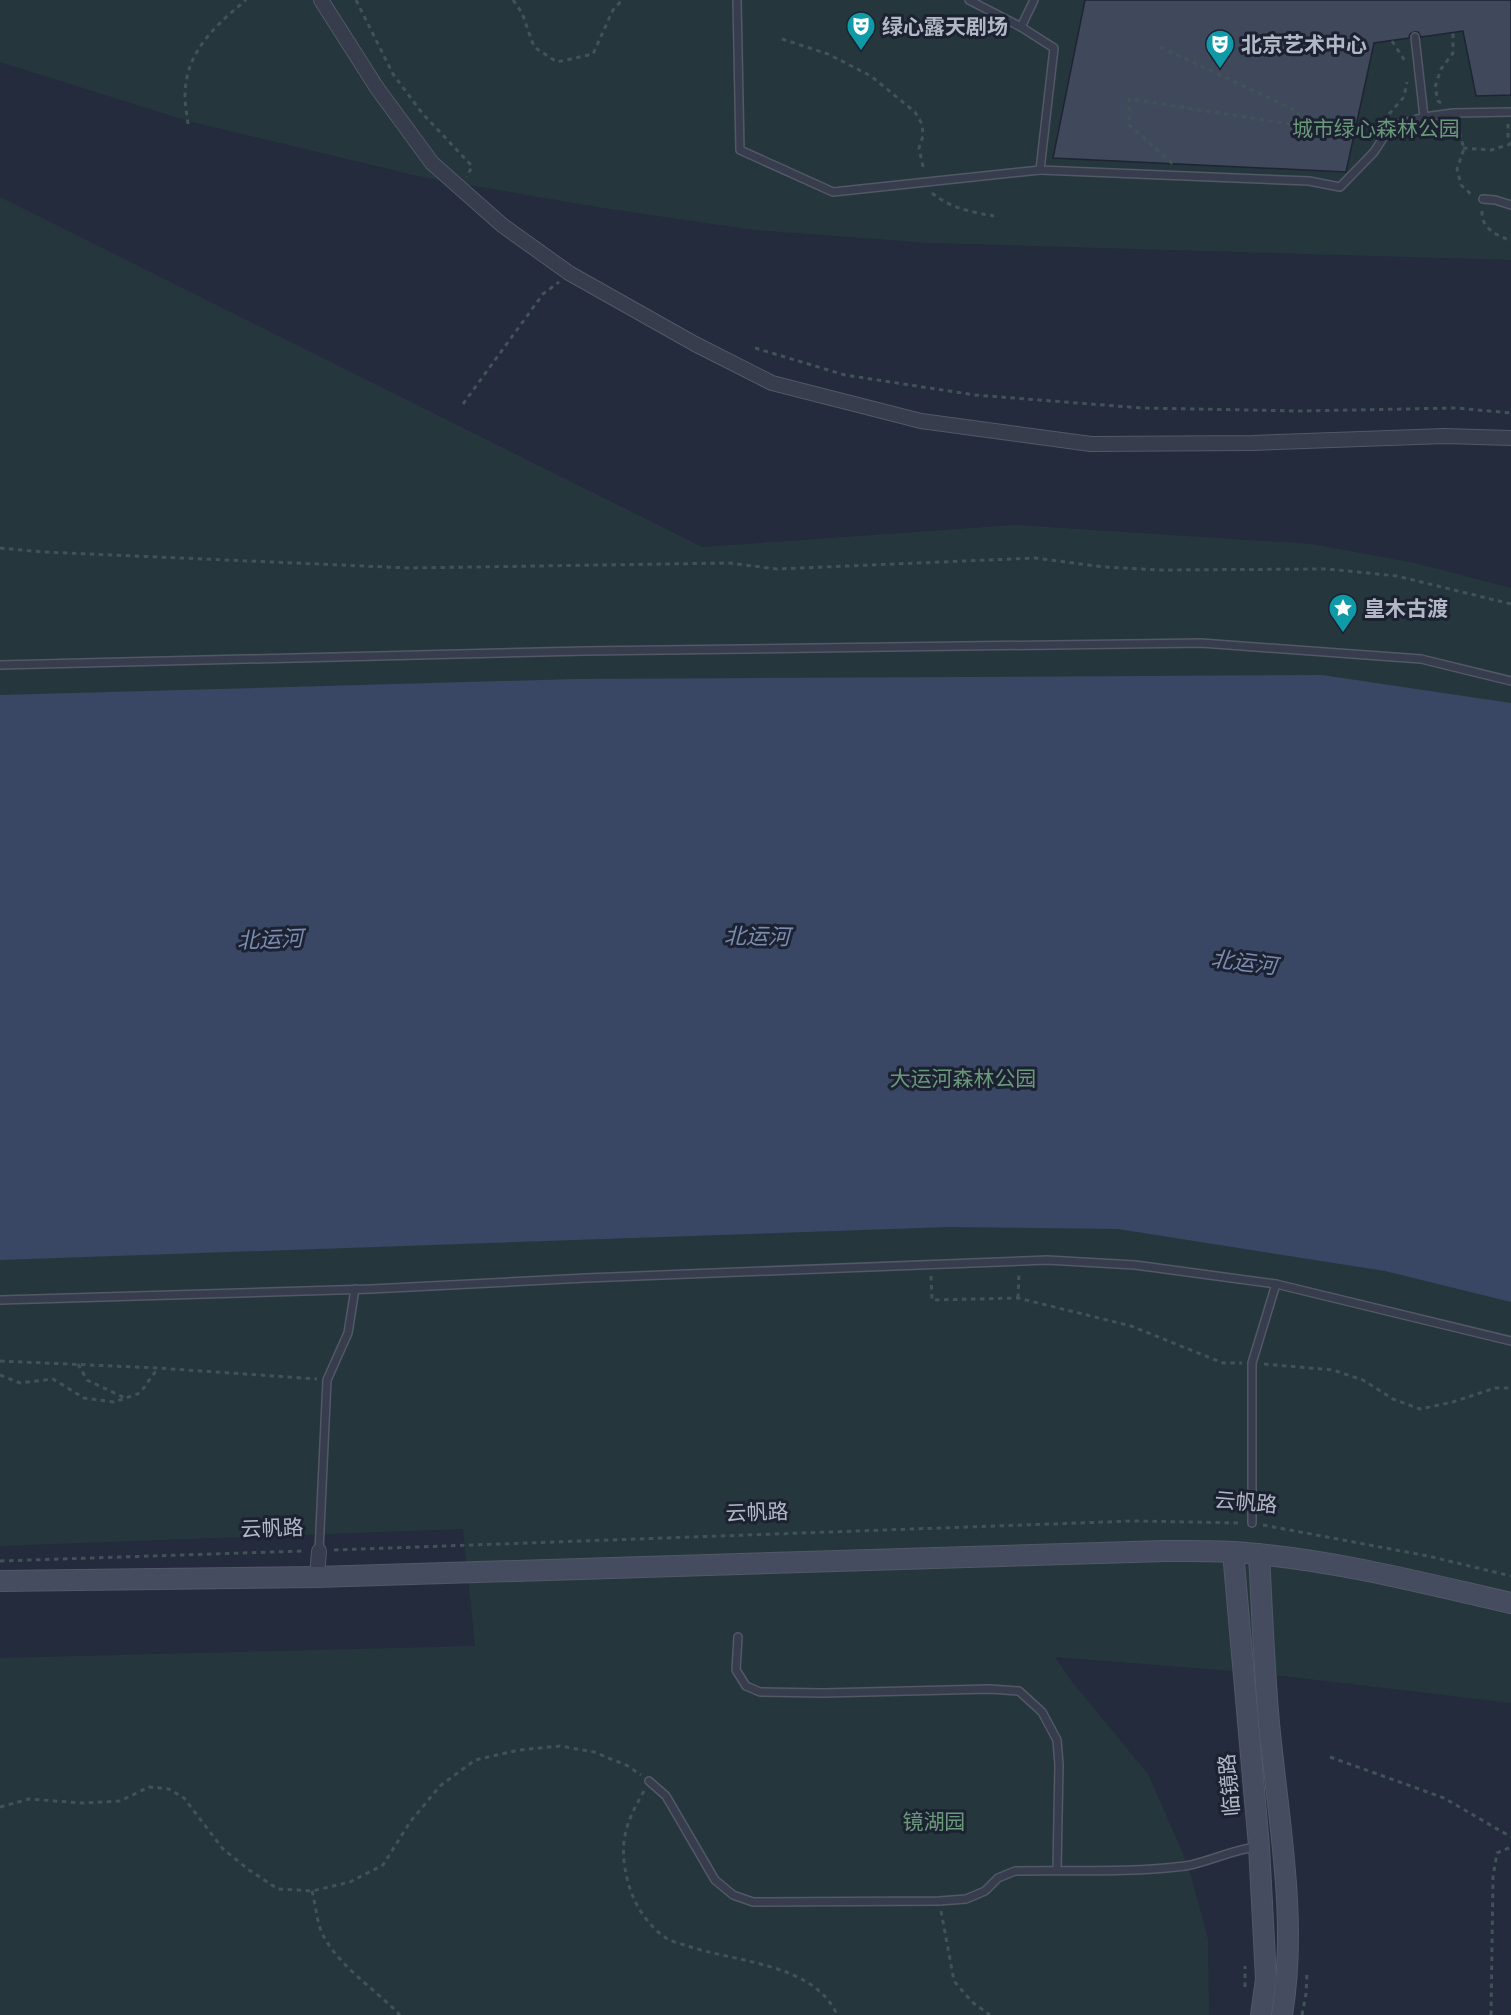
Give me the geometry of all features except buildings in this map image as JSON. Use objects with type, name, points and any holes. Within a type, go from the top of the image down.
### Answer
[{"type":"street","points":[[321,0],[378,88],[432,163],[502,225],[569,273],[695,344],[772,383],[921,421],[1091,444],[1252,443],[1445,436],[1511,438]]},
{"type":"street","points":[[317,1577],[320,1551]]},
{"type":"street","points":[[0,1581],[317,1577],[1153,1551],[1233,1552],[1368,1571],[1511,1603]]},
{"type":"street","name":"临镜路","points":[[1233,1552],[1258,1846],[1266,1979],[1261,2015]]},
{"type":"street","points":[[1259,1554],[1269,1723],[1281,1827],[1288,1936],[1287,1987],[1282,2015]]},
{"type":"lane","points":[[737,0],[740,150],[833,192],[1040,170],[1309,181],[1340,187],[1374,152],[1390,127],[1424,117],[1453,113],[1510,112]]},
{"type":"lane","points":[[969,0],[1021,27],[1054,48],[1040,170]]},
{"type":"lane","points":[[1021,27],[1034,0]]},
{"type":"lane","points":[[1415,37],[1424,117]]},
{"type":"lane","points":[[1483,199],[1511,205]]},
{"type":"lane","points":[[0,666],[584,651],[1201,643],[1420,659],[1511,681]]},
{"type":"lane","points":[[0,1300],[355,1289],[1047,1260],[1134,1265],[1276,1284],[1511,1341]]},
{"type":"lane","points":[[1252,1523],[1252,1363],[1276,1284]]},
{"type":"lane","points":[[320,1551],[327,1380],[348,1333],[355,1289]]},
{"type":"lane","points":[[738,1637],[736,1670],[746,1686],[760,1692],[824,1693],[990,1689],[1019,1691],[1042,1712],[1057,1740],[1059,1765],[1057,1870]]},
{"type":"lane","points":[[649,1780],[666,1796],[716,1880],[733,1895],[753,1902],[966,1899],[984,1891],[998,1878],[1015,1871],[1149,1869],[1188,1865],[1241,1848],[1258,1846]]},
{"type":"path","points":[[188,124],[185,95],[189,67],[199,45],[246,0]]},
{"type":"path","points":[[356,0],[393,74],[422,113],[472,166],[462,189]]},
{"type":"path","points":[[513,0],[522,13],[534,47],[557,62],[593,54],[613,10],[622,0]]},
{"type":"path","points":[[1453,33],[1453,53],[1441,69],[1435,87],[1438,101],[1453,113],[1464,148],[1457,169],[1461,185],[1471,195],[1483,199],[1482,217],[1492,233],[1511,241]]},
{"type":"path","points":[[782,39],[828,54],[871,76],[915,111],[922,124],[923,136],[919,148],[927,188],[940,200],[955,207],[994,216]]},
{"type":"path","points":[[1392,41],[1405,60],[1406,70]]},
{"type":"path","points":[[1160,47],[1297,111],[1304,126],[1129,99],[1129,125],[1188,177]]},
{"type":"path","points":[[1384,118],[1404,97],[1408,80]]},
{"type":"path","points":[[1464,148],[1491,150],[1511,143],[1508,138],[1510,112]]},
{"type":"path","points":[[464,404],[543,294],[569,273]]},
{"type":"path","points":[[755,348],[845,375],[975,395],[1142,408],[1305,411],[1456,408],[1511,413]]},
{"type":"path","points":[[0,548],[43,552],[409,568],[729,562],[777,569],[1035,558],[1104,567],[1158,570],[1328,569],[1397,576],[1511,604]]},
{"type":"path","points":[[1018,1298],[1019,1262]]},
{"type":"path","points":[[931,1264],[932,1300],[1018,1298],[1131,1326],[1223,1363],[1252,1363],[1333,1370],[1363,1380],[1393,1399],[1420,1409],[1453,1402],[1495,1388],[1511,1388]]},
{"type":"path","points":[[0,1361],[158,1368],[327,1380]]},
{"type":"path","points":[[78,1364],[87,1380],[125,1398]]},
{"type":"path","points":[[0,1375],[20,1383],[53,1379],[84,1398],[114,1402],[140,1393],[158,1368]]},
{"type":"path","name":"云帆路","points":[[0,1561],[1133,1521],[1252,1523],[1428,1556],[1511,1576]]},
{"type":"path","points":[[0,1807],[28,1799],[82,1803],[120,1801],[149,1787],[169,1789],[184,1798],[223,1849],[249,1870],[278,1889],[312,1892],[350,1882],[383,1864],[410,1822],[440,1786],[476,1761],[519,1750],[560,1746],[594,1752],[627,1766],[649,1780],[633,1809],[624,1835],[622,1862],[630,1892],[645,1918],[667,1939],[710,1954],[774,1967],[802,1979],[820,1992],[837,2015]]},
{"type":"path","points":[[1330,1757],[1444,1798],[1511,1837]]},
{"type":"path","points":[[1491,2015],[1493,1877],[1497,1853],[1511,1847]]},
{"type":"path","points":[[312,1892],[323,1936],[343,1964],[384,1998],[400,2015]]},
{"type":"path","points":[[939,1901],[954,1981],[972,2002],[990,2015]]},
{"type":"green space","name":"城市绿心森林公园","points":[[0,0],[1511,0],[1511,260],[930,243],[754,230],[603,208],[422,177],[188,121],[0,62]]},
{"type":"green space","name":"大运河森林公园","points":[[0,197],[702,547],[1015,525],[1312,544],[1415,563],[1511,588],[1511,1703],[1257,1673],[1055,1657],[1073,1683],[1148,1774],[1188,1865],[1208,1939],[1209,2015],[0,2015],[0,1658],[475,1646],[463,1529],[0,1546]]},
{"type":"water","name":"北运河","points":[[1322,675],[1511,703],[1511,1302],[1385,1271],[1118,1229],[949,1227],[0,1260],[0,695],[577,679]]},
{"type":"place","name":"绿心露天剧场","points":[[861,52]]},
{"type":"place","name":"北京艺术中心","points":[[1220,70]]},
{"type":"place","name":"皇木古渡","points":[[1343,634]]},
{"type":"park label","name":"镜湖园","points":[[934,1821]]}]
